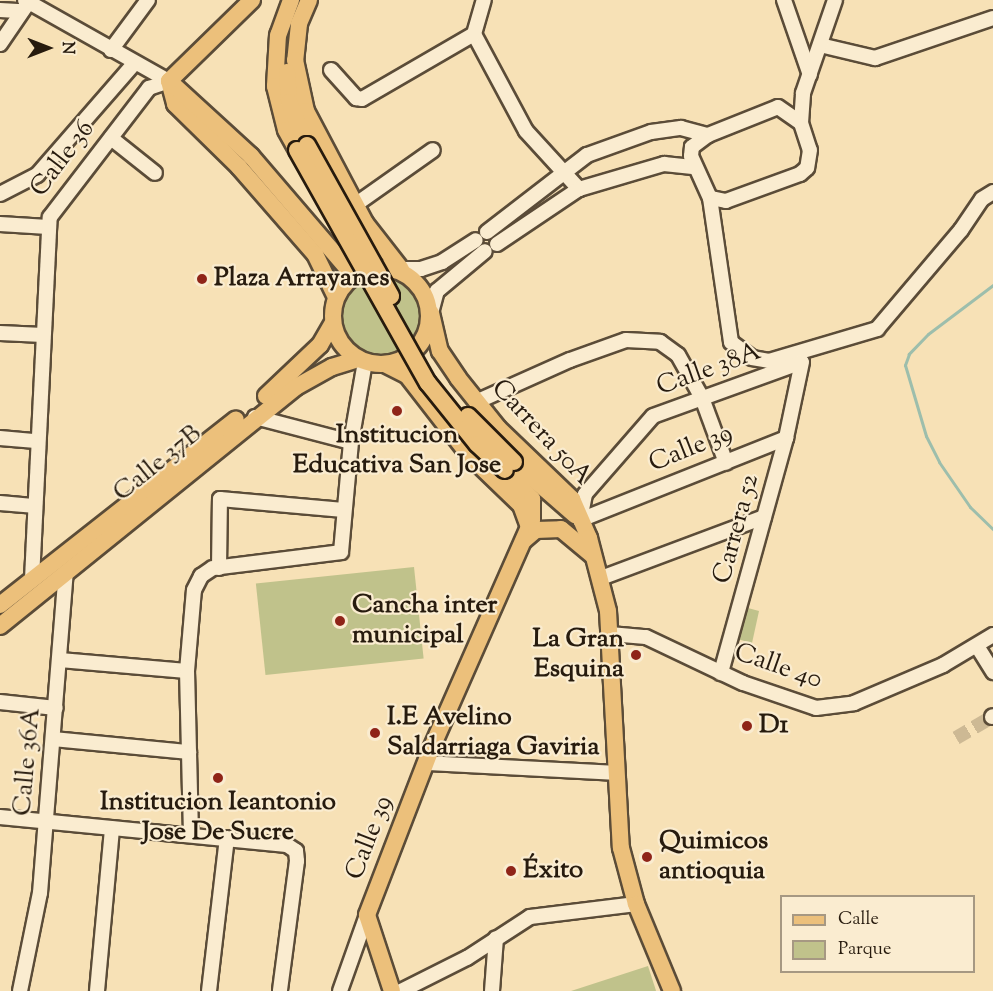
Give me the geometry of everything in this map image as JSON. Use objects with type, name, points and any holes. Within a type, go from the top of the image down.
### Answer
[{"type":"main road","points":[[291,0],[278,35],[275,86],[286,130],[302,147]]},
{"type":"main road","points":[[309,0],[294,24],[287,60],[289,102],[302,147],[428,383],[477,444],[580,520]]},
{"type":"main road","points":[[309,0],[300,24],[295,60],[298,84],[306,111],[355,204],[400,269],[417,282],[431,313],[426,333],[414,350],[385,364]]},
{"type":"main road","name":"Calle 36","points":[[169,81],[189,71],[235,30],[250,2]]},
{"type":"main road","points":[[169,81],[251,156],[354,276]]},
{"type":"main road","points":[[169,81],[176,104],[266,195],[315,254],[336,297]]},
{"type":"main road","points":[[400,269],[354,276],[336,297],[332,324],[346,350],[361,360],[385,364],[407,375],[469,455],[521,505],[526,534],[550,527],[574,537],[596,558]]},
{"type":"main road","name":"Carrera 50A","points":[[431,313],[440,351],[476,402],[498,428],[572,499],[596,558],[610,634],[621,848],[636,904],[672,991]]},
{"type":"main road","name":"Calle 37B","points":[[0,605],[286,380],[320,345],[332,324]]},
{"type":"main road","name":"Calle 37B","points":[[0,626],[255,417],[296,387],[333,367],[361,360]]},
{"type":"main road","name":"Calle 39","points":[[367,915],[426,763],[526,534],[534,510],[532,499],[509,466]]},
{"type":"main road","points":[[367,915],[392,991]]},
{"type":"street","points":[[111,50],[148,0]]},
{"type":"street","points":[[331,70],[356,98],[362,99],[474,34],[484,0]]},
{"type":"street","points":[[784,0],[810,75]]},
{"type":"street","points":[[710,198],[726,201],[800,174],[810,160],[801,123],[803,93],[835,0]]},
{"type":"street","points":[[0,44],[26,3]]},
{"type":"street","points":[[0,10],[26,3],[134,64],[169,81]]},
{"type":"street","points":[[820,45],[875,57],[993,18]]},
{"type":"street","points":[[474,34],[526,131],[579,189]]},
{"type":"street","points":[[0,194],[37,175],[134,64]]},
{"type":"street","name":"Calle 36","points":[[32,579],[33,506],[48,227],[55,206],[149,88],[169,81]]},
{"type":"street","points":[[803,93],[778,107],[708,135],[692,147],[695,167],[710,198],[731,342],[752,358],[769,361],[877,329],[961,230],[982,199],[993,192]]},
{"type":"street","points":[[778,107],[801,123]]},
{"type":"street","points":[[431,313],[437,291],[482,245],[564,170],[587,155],[651,132],[681,128],[708,135]]},
{"type":"street","points":[[111,138],[155,173]]},
{"type":"street","points":[[355,204],[432,150]]},
{"type":"street","points":[[400,269],[435,264],[482,245],[579,189],[664,164],[695,167]]},
{"type":"street","points":[[0,224],[48,227]]},
{"type":"street","points":[[0,333],[43,335]]},
{"type":"street","points":[[476,402],[570,360],[626,340],[660,342],[678,355],[702,398],[726,463]]},
{"type":"street","points":[[191,834],[187,671],[190,602],[201,576],[219,568],[336,556],[342,546],[361,360]]},
{"type":"street","name":"Calle 38A","points":[[580,520],[585,494],[653,417],[802,362]]},
{"type":"street","name":"Carrera 52","points":[[721,673],[786,438],[802,362]]},
{"type":"street","points":[[255,417],[351,442]]},
{"type":"street","points":[[0,438],[36,441]]},
{"type":"street","name":"Calle 39","points":[[580,520],[786,438]]},
{"type":"street","points":[[219,568],[220,499],[344,510]]},
{"type":"street","points":[[0,503],[33,506]]},
{"type":"street","points":[[601,578],[764,517]]},
{"type":"street","name":"Calle 36A","points":[[20,991],[40,893],[66,572]]},
{"type":"street","name":"Calle 40","points":[[610,634],[646,637],[778,698],[816,708],[837,708],[924,674],[993,635]]},
{"type":"street","points":[[977,646],[993,672]]},
{"type":"street","points":[[60,660],[187,671]]},
{"type":"street","points":[[0,702],[56,708]]},
{"type":"street","points":[[53,739],[189,752]]},
{"type":"street","points":[[426,763],[616,773]]},
{"type":"street","points":[[0,817],[227,838],[286,845],[296,851],[297,861],[280,991]]},
{"type":"street","points":[[97,991],[112,829]]},
{"type":"street","points":[[209,991],[227,838]]},
{"type":"street","points":[[401,991],[542,914],[636,904]]},
{"type":"street","name":"Calle 39","points":[[340,991],[367,915]]},
{"type":"street","points":[[492,991],[496,938]]},
{"type":"green space","points":[[381,278],[396,281],[413,295],[420,317],[417,332],[403,349],[381,356],[366,353],[349,339],[342,317],[345,302],[359,285]]},
{"type":"green space","name":"Cancha inter municipal","points":[[414,567],[424,658],[265,675],[256,584]]},
{"type":"green space","points":[[748,608],[759,611],[752,643],[737,639]]},
{"type":"green space","points":[[648,966],[655,991],[571,991]]},
{"type":"waterway","points":[[993,285],[928,334],[909,354],[905,365],[926,436],[939,462],[970,507],[993,529]]},
{"type":"tunnel","points":[[956,738],[992,717]]},
{"type":"place","name":"Plaza Arrayanes","points":[[202,279]]},
{"type":"place","name":"Institucion Educativa San Jose","points":[[397,411]]},
{"type":"place","name":"Cancha inter municipal","points":[[340,621]]},
{"type":"place","name":"La Gran Esquina","points":[[636,655]]},
{"type":"place","name":"D1","points":[[747,726]]},
{"type":"place","name":"I.E Avelino Saldarriaga Gaviria","points":[[375,733]]},
{"type":"place","name":"Institucion Ieantonio Jose De Sucre","points":[[218,778]]},
{"type":"place","name":"Quimicos antioquia","points":[[647,857]]},
{"type":"place","name":"Éxito","points":[[511,871]]}]
